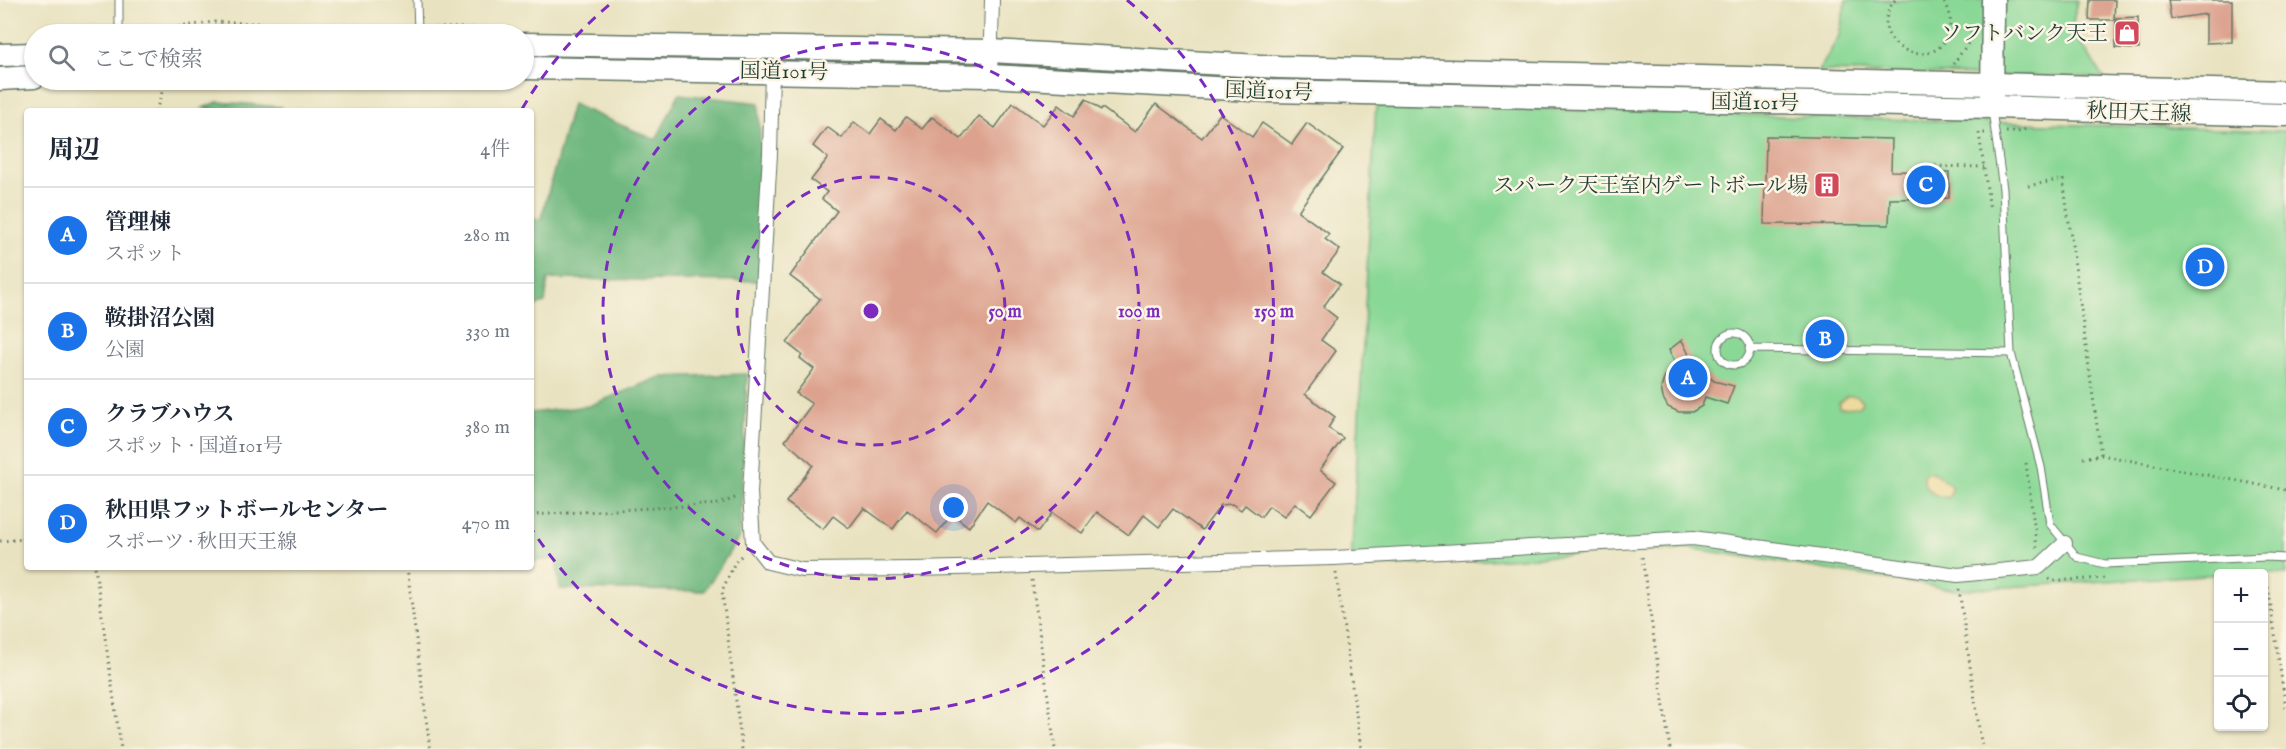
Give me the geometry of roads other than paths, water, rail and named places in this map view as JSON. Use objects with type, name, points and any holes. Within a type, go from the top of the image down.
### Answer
[{"type":"main road","points":[[1992,107],[1993,0]]},
{"type":"main road","name":"国道101号","points":[[534,44],[991,51],[1279,67],[1992,84]]},
{"type":"main road","points":[[0,56],[24,55]]},
{"type":"main road","name":"国道101号","points":[[534,68],[990,76],[1271,92],[1992,107]]},
{"type":"main road","points":[[0,79],[24,78]]},
{"type":"main road","name":"秋田天王線","points":[[1992,84],[2286,92]]},
{"type":"main road","name":"秋田天王線","points":[[1992,107],[2286,115]]},
{"type":"street","points":[[990,76],[992,0]]},
{"type":"street","points":[[772,71],[770,154],[750,492],[753,543],[768,562],[802,570],[1030,566],[1334,558],[1693,538],[1958,575],[2039,567],[2065,543]]},
{"type":"lane","points":[[119,0],[119,24]]},
{"type":"lane","points":[[417,0],[418,24]]},
{"type":"lane","points":[[1992,107],[2003,189],[2011,353],[2041,467],[2050,524],[2077,556],[2105,564],[2286,558]]},
{"type":"lane","points":[[1734,334],[1743,337],[1749,349],[1746,360],[1736,365],[1722,360],[1718,350],[1721,340],[1734,334]]},
{"type":"lane","points":[[1749,349],[2011,353]]},
{"type":"place","name":"ソフトバンク天王","points":[[2127,33]]},
{"type":"place","name":"スパーク天王室内ゲートボール場","points":[[1827,185]]},
{"type":"place","name":"クラブハウス","points":[[1926,185]]},
{"type":"place","name":"秋田県フットボールセンター","points":[[2205,267]]},
{"type":"place","name":"鞍掛沼公園","points":[[1825,339]]},
{"type":"place","name":"管理棟","points":[[1688,378]]}]
